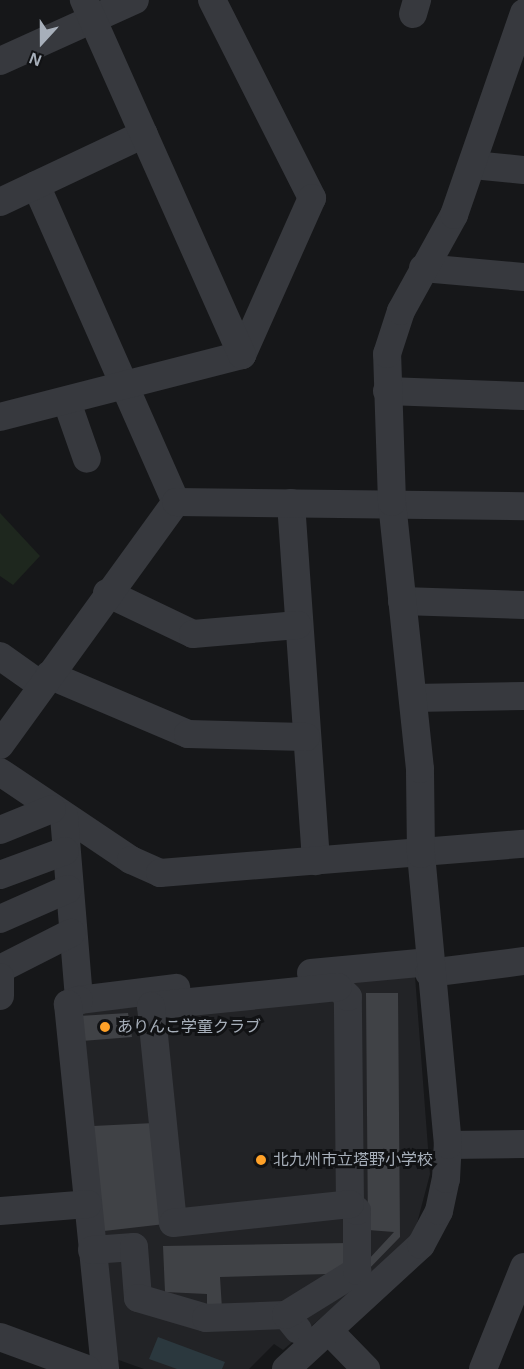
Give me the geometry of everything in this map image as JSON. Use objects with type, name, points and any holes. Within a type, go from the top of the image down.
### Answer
[{"type":"street","points":[[0,61],[89,9],[135,0]]},
{"type":"street","points":[[212,0],[312,198],[242,355]]},
{"type":"street","points":[[89,9],[242,355]]},
{"type":"street","points":[[286,1369],[421,1245],[439,1211],[448,1145],[429,968],[420,854],[413,698],[392,502],[387,391],[390,336],[423,268],[454,215],[515,65],[524,13]]},
{"type":"street","points":[[0,201],[144,134]]},
{"type":"street","points":[[473,165],[524,170]]},
{"type":"street","points":[[36,185],[176,502]]},
{"type":"street","points":[[423,268],[524,277]]},
{"type":"street","points":[[2,412],[67,402],[242,355]]},
{"type":"street","points":[[387,391],[524,396]]},
{"type":"street","points":[[67,402],[87,459]]},
{"type":"street","points":[[176,502],[392,502],[524,506]]},
{"type":"street","points":[[0,745],[107,593],[176,502]]},
{"type":"street","points":[[291,503],[316,861]]},
{"type":"street","points":[[107,593],[194,634],[298,625]]},
{"type":"street","points":[[402,601],[524,605]]},
{"type":"street","points":[[0,656],[45,680],[188,734],[306,737]]},
{"type":"street","points":[[413,698],[524,696]]},
{"type":"street","points":[[6,782],[160,873],[524,844]]},
{"type":"street","points":[[0,830],[58,813]]},
{"type":"street","points":[[58,813],[65,851],[79,1000]]},
{"type":"street","points":[[0,875],[65,851]]},
{"type":"street","points":[[0,919],[68,889]]},
{"type":"street","points":[[0,969],[71,933]]},
{"type":"street","points":[[105,1369],[68,1004],[79,1000],[211,992],[429,968],[524,961]]},
{"type":"street","points":[[0,977],[0,996]]},
{"type":"street","points":[[92,1250],[134,1247],[138,1298],[206,1318],[286,1315],[357,1271],[357,1211],[350,1203],[348,997],[338,987],[242,988]]},
{"type":"street","points":[[109,1009],[151,1006],[211,992]]},
{"type":"street","points":[[151,1006],[173,1222],[286,1217],[350,1203]]},
{"type":"street","points":[[448,1145],[524,1144]]},
{"type":"street","points":[[0,1211],[88,1204]]},
{"type":"street","points":[[483,1369],[524,1267]]},
{"type":"street","points":[[286,1315],[366,1369]]},
{"type":"street","points":[[0,1338],[53,1363],[87,1369]]},
{"type":"shaded area","points":[[0,513],[40,556],[13,585],[0,576]]},
{"type":"shaded area","name":"北九州市立塔野小学校","points":[[415,976],[430,1174],[416,1227],[401,1250],[283,1350],[274,1344],[249,1369],[144,1369],[113,1358],[78,1012]]},
{"type":"shaded area","points":[[158,1337],[225,1362],[222,1369],[177,1369],[149,1359]]},
{"type":"building","points":[[366,993],[398,993],[400,1237],[365,1273],[220,1277],[222,1309],[207,1309],[207,1294],[165,1292],[163,1246],[349,1243],[368,1260],[394,1232],[368,1230]]},
{"type":"building","name":"ありんこ学童クラブ","points":[[128,1013],[132,1037],[82,1041],[79,1016]]},
{"type":"building","points":[[154,1123],[165,1224],[104,1231],[93,1126]]},
{"type":"place","name":"ありんこ学童クラブ","points":[[105,1027]]},
{"type":"place","name":"北九州市立塔野小学校","points":[[261,1160]]}]
